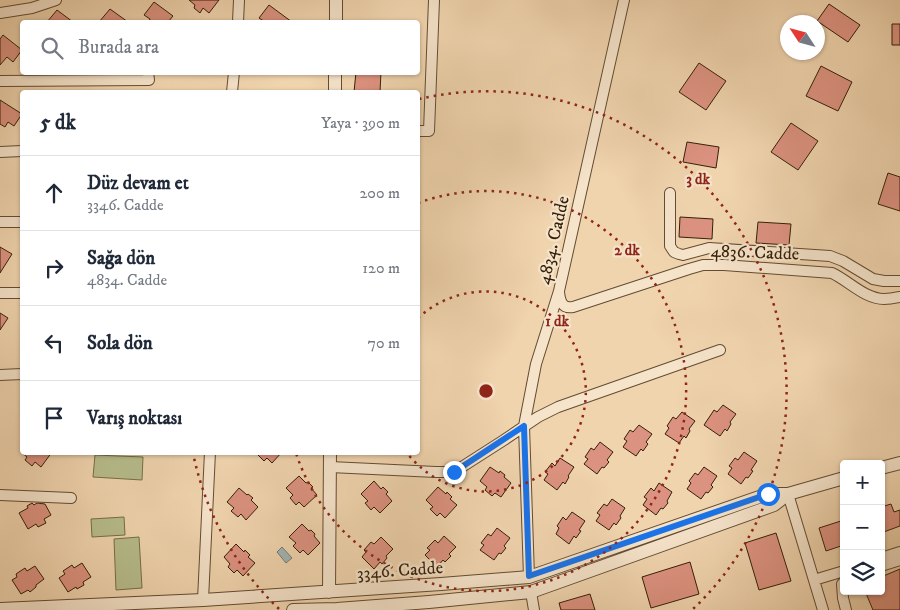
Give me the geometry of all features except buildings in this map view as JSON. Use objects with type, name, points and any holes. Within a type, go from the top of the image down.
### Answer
[{"type":"street","points":[[0,13],[32,8],[56,0]]},
{"type":"street","points":[[238,20],[239,0]]},
{"type":"street","points":[[336,0],[336,20]]},
{"type":"street","points":[[420,131],[429,131],[434,0]]},
{"type":"street","name":"4834. Cadde","points":[[529,576],[524,426],[536,364],[559,291],[624,0]]},
{"type":"street","points":[[0,81],[37,77],[149,80],[148,75]]},
{"type":"street","points":[[232,90],[234,75]]},
{"type":"street","points":[[335,75],[335,90]]},
{"type":"street","points":[[0,152],[20,151]]},
{"type":"street","points":[[670,193],[670,246],[674,252],[679,254],[683,255],[709,248],[830,256],[843,261],[873,279],[900,281]]},
{"type":"street","points":[[0,222],[20,222]]},
{"type":"street","name":"4836. Cadde","points":[[559,291],[560,300],[568,308],[703,265],[724,265],[832,273],[876,298],[890,299],[900,297]]},
{"type":"street","points":[[0,293],[20,293]]},
{"type":"street","points":[[330,467],[454,472],[538,417],[558,407],[720,350]]},
{"type":"street","points":[[0,375],[20,374]]},
{"type":"street","points":[[203,605],[210,455]]},
{"type":"street","points":[[330,455],[330,592]]},
{"type":"street","points":[[885,467],[900,463]]},
{"type":"street","name":"3346. Cadde","points":[[0,609],[203,605],[330,592],[529,576],[768,494],[788,494],[840,479]]},
{"type":"street","points":[[788,494],[823,610]]},
{"type":"street","name":"3346. Cadde","points":[[293,610],[429,602],[531,592],[774,505],[788,494]]},
{"type":"street","points":[[0,495],[70,498]]},
{"type":"street","points":[[885,557],[900,552]]},
{"type":"street","points":[[885,565],[900,560]]},
{"type":"street","points":[[814,580],[840,571]]},
{"type":"street","points":[[529,576],[534,610]]},
{"type":"street","points":[[843,595],[846,610]]},
{"type":"green space","points":[[95,455],[143,457],[142,480],[93,477]]},
{"type":"green space","points":[[124,517],[125,535],[92,537],[91,519]]},
{"type":"green space","points":[[139,537],[142,588],[116,590],[114,539]]},
{"type":"shaded area","points":[[282,547],[292,558],[286,563],[277,552]]},
{"type":"route","points":[[454,472],[524,426],[529,576],[768,494]]}]
